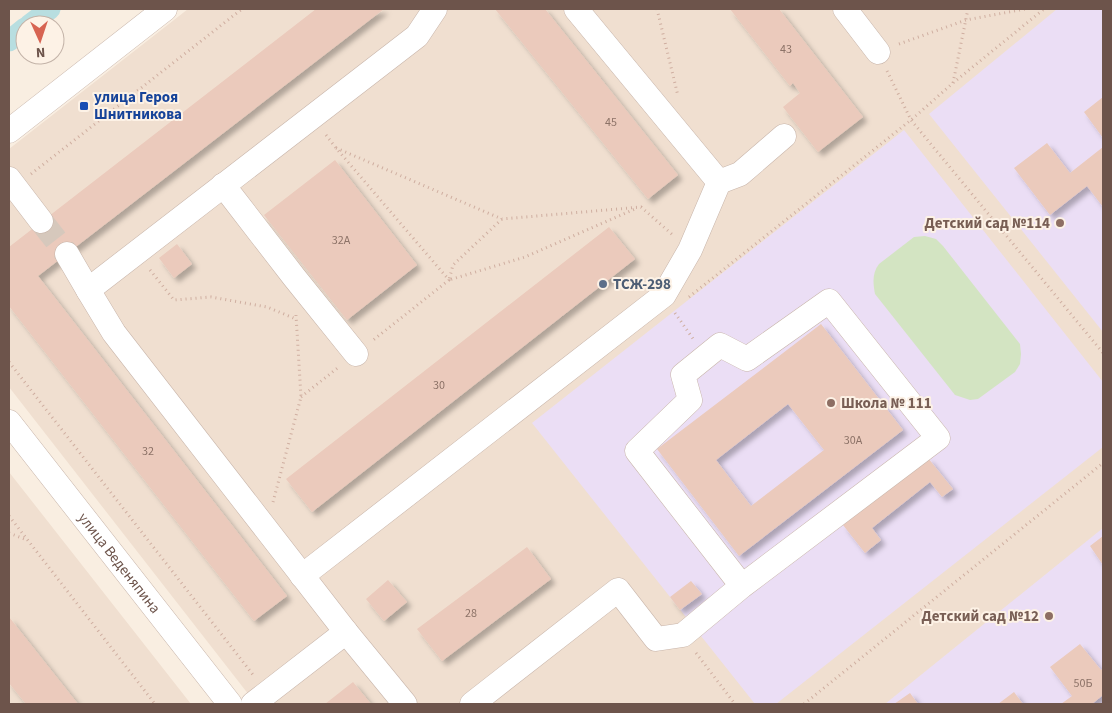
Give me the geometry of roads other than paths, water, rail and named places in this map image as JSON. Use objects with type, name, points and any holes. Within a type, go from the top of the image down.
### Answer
[{"type":"street","points":[[9,131],[165,9]]},
{"type":"street","points":[[88,290],[417,36],[435,9]]},
{"type":"street","points":[[576,9],[719,182]]},
{"type":"street","points":[[845,9],[878,52]]},
{"type":"street","points":[[302,576],[664,295],[690,250],[719,182],[740,174],[784,136]]},
{"type":"street","points":[[12,183],[41,221]]},
{"type":"street","points":[[223,186],[356,354]]},
{"type":"street","points":[[67,254],[114,333],[302,576],[405,704]]},
{"type":"street","points":[[472,704],[618,590],[656,639],[683,635],[742,586],[938,438],[829,300],[747,359],[720,345],[683,375],[690,400],[637,451],[742,586]]},
{"type":"street","name":"улица Веденяпина","points":[[9,422],[230,704]]},
{"type":"street","points":[[260,699],[346,632]]},
{"type":"waterway","points":[[42,15],[50,9]]},
{"type":"waterway","points":[[9,41],[15,36]]},
{"type":"tunnel","points":[[41,221],[67,254]]},
{"type":"place","name":"улица Героя Шнитникова","points":[[84,106]]},
{"type":"place","name":"Детский сад №114","points":[[1060,223]]},
{"type":"place","name":"ТСЖ-298","points":[[603,284]]},
{"type":"place","name":"Школа № 111","points":[[831,403]]},
{"type":"place","name":"Детский сад №12","points":[[1049,616]]}]
